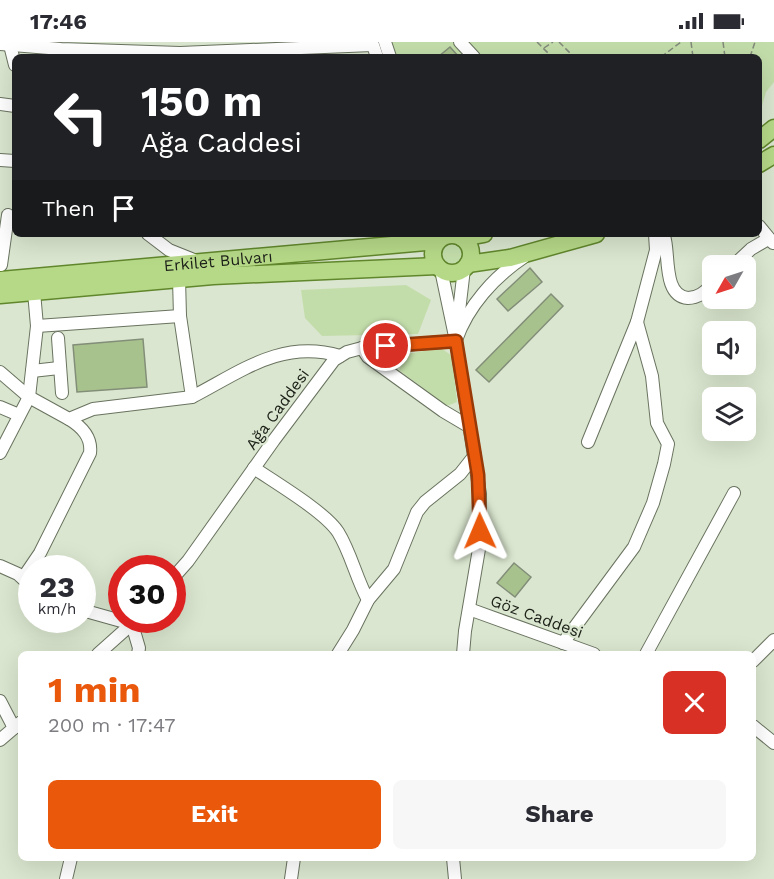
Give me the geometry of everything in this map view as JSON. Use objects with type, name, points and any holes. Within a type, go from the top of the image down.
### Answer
[{"type":"main road","points":[[762,138],[774,128]]},
{"type":"main road","points":[[462,237],[471,251],[466,266]]},
{"type":"main road","points":[[438,238],[432,251],[434,262],[439,268],[452,273],[466,266],[510,258],[586,237]]},
{"type":"main road","name":"Erkilet Bulvarı","points":[[1,272],[204,262],[438,238]]},
{"type":"main road","name":"Erkilet Bulvarı","points":[[0,295],[178,279],[439,268]]},
{"type":"street","points":[[460,42],[471,54]]},
{"type":"street","points":[[13,44],[94,54],[372,43]]},
{"type":"street","points":[[1,272],[8,215]]},
{"type":"street","points":[[152,237],[169,250],[186,258],[204,262]]},
{"type":"street","points":[[588,442],[637,321],[656,250],[656,237]]},
{"type":"street","points":[[664,237],[670,281],[676,292],[683,297],[692,298],[702,294]]},
{"type":"street","points":[[745,255],[751,249],[771,242]]},
{"type":"street","points":[[456,341],[468,315],[485,292],[507,270],[533,252]]},
{"type":"street","points":[[456,341],[466,266]]},
{"type":"street","points":[[439,268],[456,341],[480,494],[477,567],[463,651]]},
{"type":"street","points":[[178,279],[180,316],[192,397]]},
{"type":"street","points":[[0,453],[29,397],[37,326],[34,292]]},
{"type":"street","points":[[37,326],[180,316]]},
{"type":"street","points":[[563,643],[637,541],[653,503],[664,464],[668,444],[657,423],[652,376],[637,321]]},
{"type":"street","points":[[58,338],[62,393]]},
{"type":"street","name":"Ağa Caddesi","points":[[186,563],[329,366],[340,356],[362,348],[456,341]]},
{"type":"street","points":[[362,348],[368,357],[443,411],[470,427]]},
{"type":"street","points":[[69,419],[93,409],[192,397],[262,361],[283,353],[306,350],[340,356]]},
{"type":"street","points":[[32,371],[59,368]]},
{"type":"street","points":[[0,372],[29,397],[81,427],[91,443],[90,453],[39,555]]},
{"type":"street","points":[[0,407],[19,415]]},
{"type":"street","points":[[340,651],[368,600],[394,569],[414,517],[421,507],[452,482],[475,455]]},
{"type":"street","points":[[254,468],[330,522],[343,541],[368,600]]},
{"type":"street","points":[[648,651],[734,493]]},
{"type":"street","points":[[0,566],[18,577]]},
{"type":"street","name":"Göz Caddesi","points":[[469,609],[586,651]]},
{"type":"street","points":[[101,651],[122,633]]},
{"type":"street","points":[[136,633],[138,651]]},
{"type":"street","points":[[756,658],[774,640]]},
{"type":"street","points":[[0,701],[18,725],[0,740]]},
{"type":"street","points":[[756,728],[774,743]]},
{"type":"street","points":[[66,879],[69,861]]},
{"type":"street","points":[[291,879],[294,861]]},
{"type":"street","points":[[453,861],[456,879]]},
{"type":"path","points":[[537,42],[549,54]]},
{"type":"path","points":[[544,49],[553,42]]},
{"type":"path","points":[[559,42],[571,54]]},
{"type":"path","points":[[666,54],[681,42]]},
{"type":"green space","points":[[392,42],[774,42],[774,82],[766,92],[762,106],[762,54],[395,54]]},
{"type":"green space","points":[[452,244],[459,247],[462,254],[459,261],[452,264],[445,261],[442,254],[445,247]]},
{"type":"green space","points":[[406,285],[431,300],[418,334],[322,336],[305,318],[301,290]]},
{"type":"green space","points":[[441,348],[452,356],[457,402],[447,406],[399,370],[407,354]]},
{"type":"building","points":[[450,47],[456,54],[442,54]]},
{"type":"building","points":[[530,268],[542,282],[508,311],[497,299]]},
{"type":"building","points":[[551,294],[563,306],[489,382],[476,370]]},
{"type":"building","points":[[143,339],[147,387],[77,392],[73,345]]},
{"type":"building","points":[[514,563],[531,577],[515,597],[497,583]]},
{"type":"route","points":[[386,346],[456,341],[478,475],[480,531]]}]
